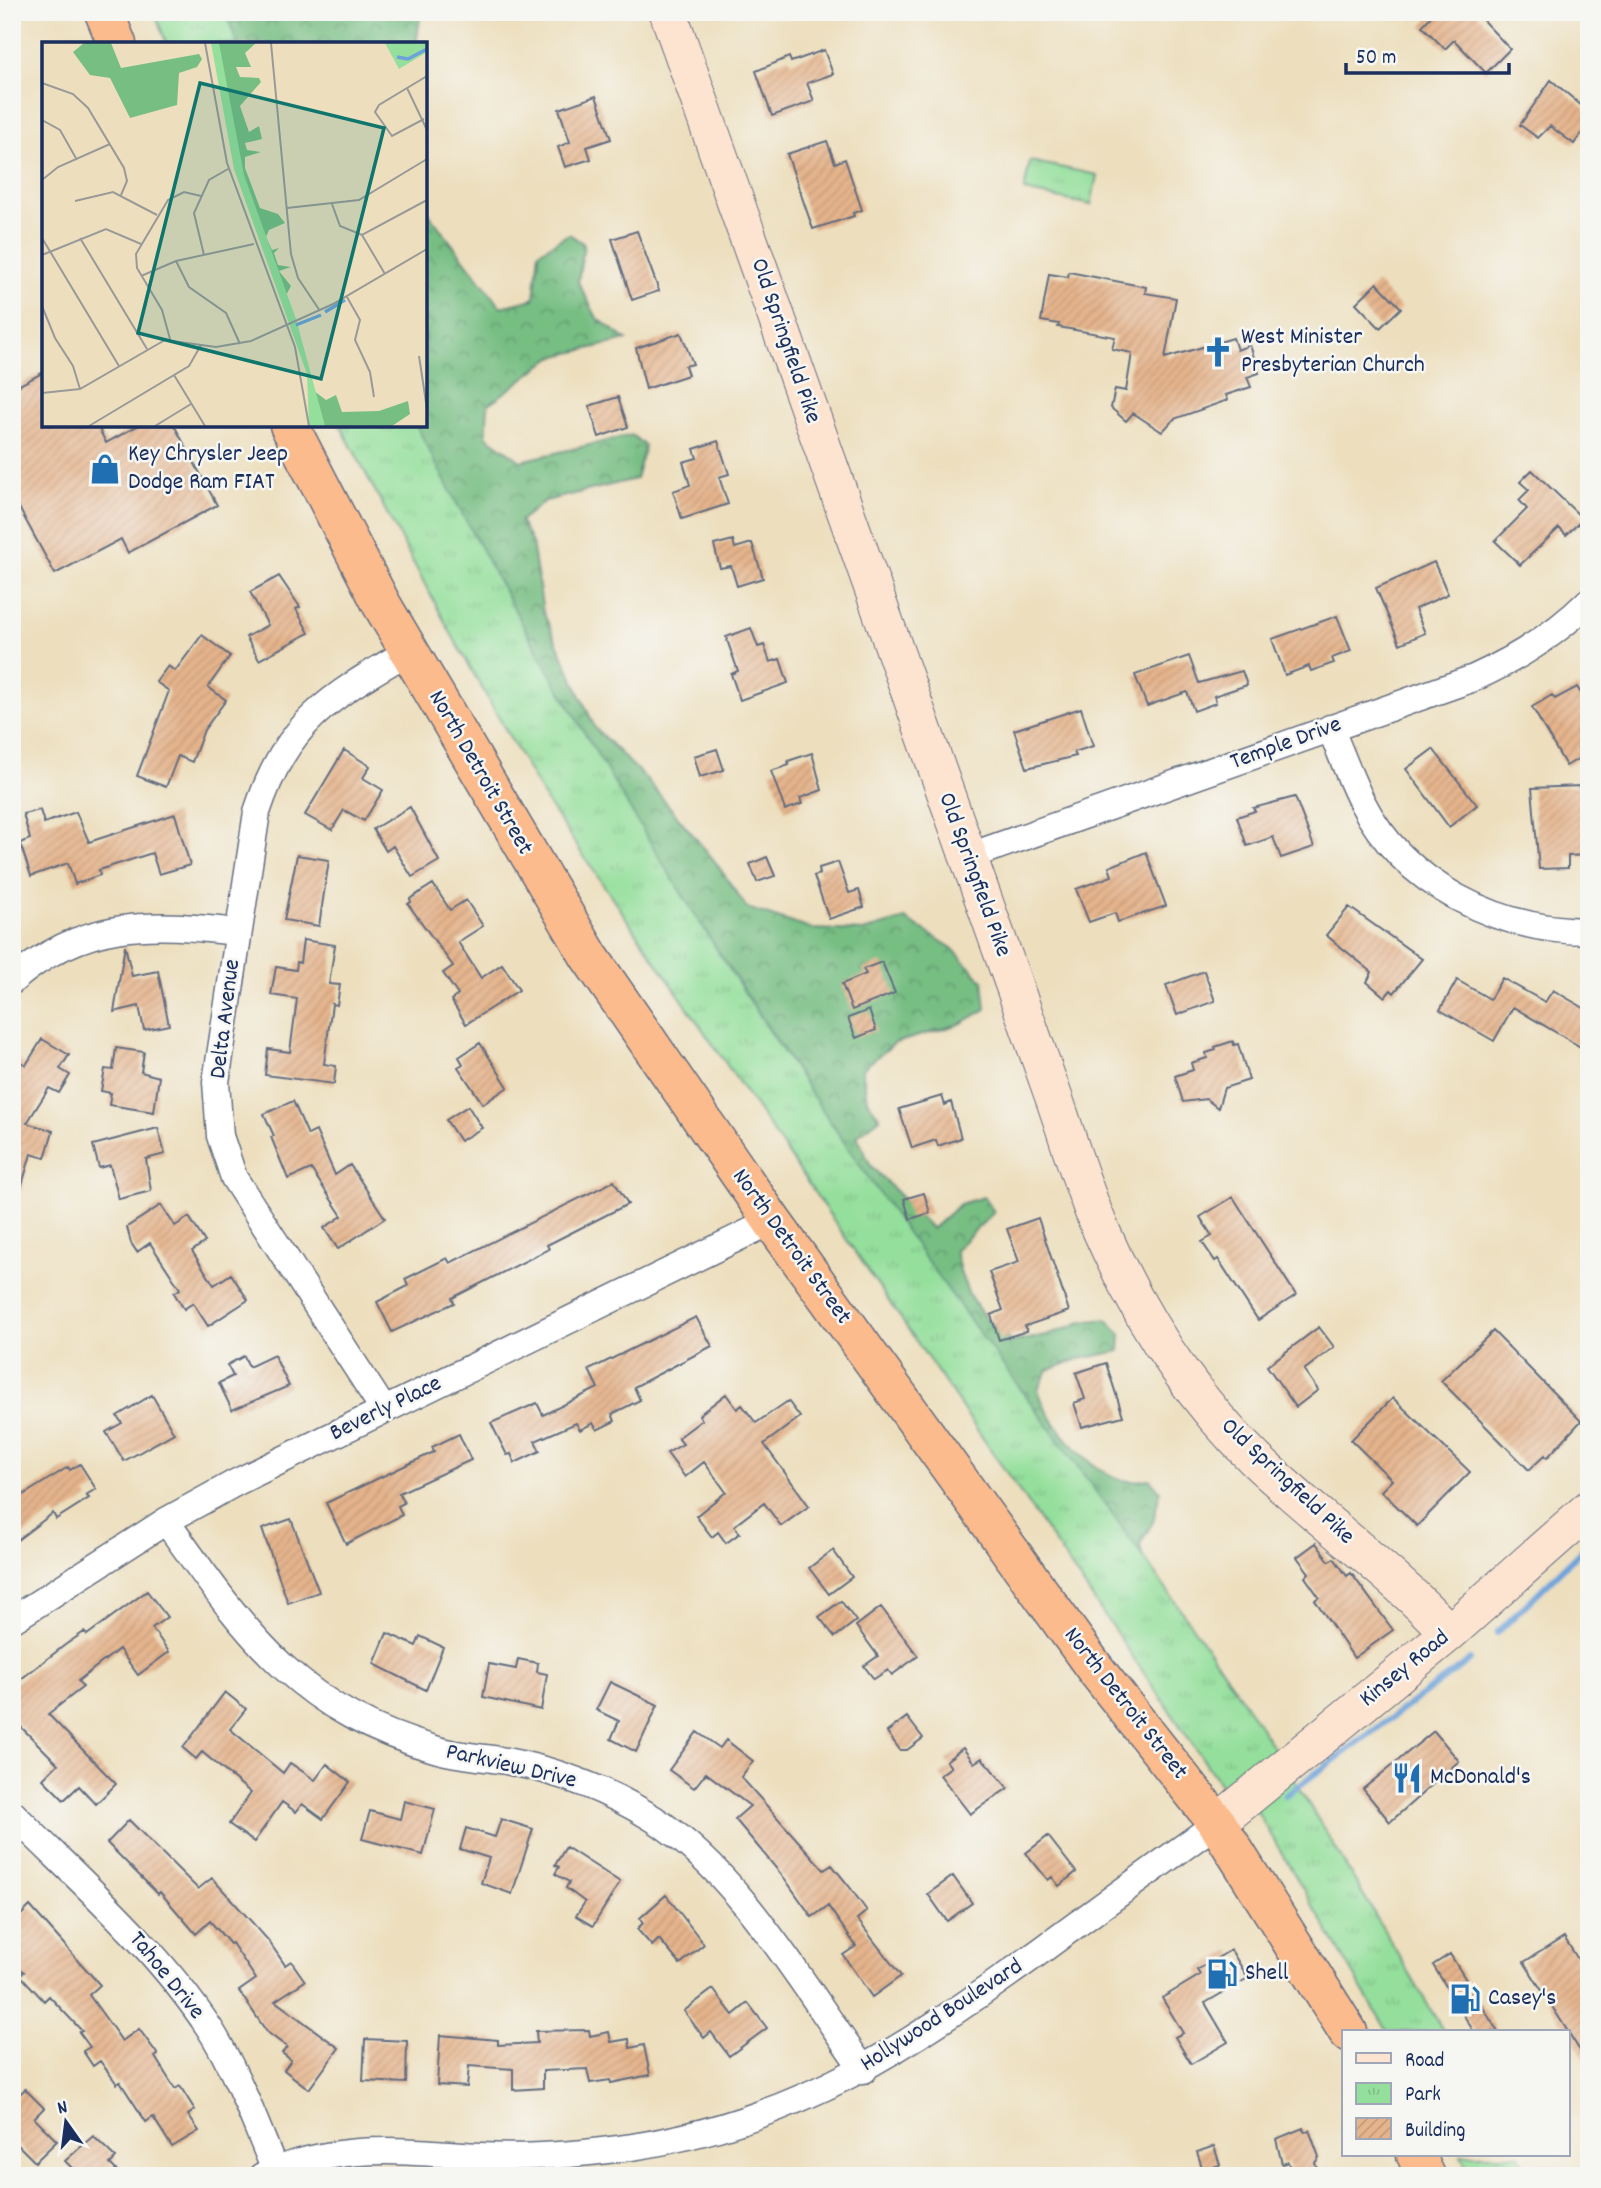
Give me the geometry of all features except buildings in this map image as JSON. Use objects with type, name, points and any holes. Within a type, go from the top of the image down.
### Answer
[{"type":"highway","points":[[104,12],[116,42]]},
{"type":"highway","name":"North Detroit Street","points":[[290,427],[408,651],[589,956],[772,1221],[1096,1670],[1217,1823],[1347,2030]]},
{"type":"highway","points":[[1416,2156],[1426,2176]]},
{"type":"street","name":"Old Springfield Pike","points":[[668,12],[967,857],[1100,1226],[1124,1279],[1156,1335],[1205,1404],[1241,1444],[1287,1489],[1411,1592],[1449,1633]]},
{"type":"street","name":"Temple Drive","points":[[967,857],[1474,678],[1511,662],[1545,640],[1589,601]]},
{"type":"street","name":"Delta Avenue","points":[[384,1410],[244,1197],[225,1154],[217,1118],[216,1082],[257,812],[280,756],[327,701],[408,651]]},
{"type":"street","points":[[1330,728],[1362,803],[1393,846],[1426,877],[1447,892],[1491,914],[1541,928],[1589,931]]},
{"type":"street","points":[[12,981],[65,946],[118,929],[173,925],[237,932]]},
{"type":"street","name":"Beverly Place","points":[[12,1620],[166,1521],[384,1410],[772,1221]]},
{"type":"street","name":"Kinsey Road","points":[[1217,1823],[1449,1633],[1589,1509]]},
{"type":"street","name":"Parkview Drive","points":[[166,1521],[253,1639],[289,1674],[330,1704],[396,1736],[439,1750],[508,1762],[579,1781],[633,1807],[682,1839],[746,1906],[863,2070]]},
{"type":"street","name":"Tahoe Drive","points":[[12,1813],[151,1951],[194,2008],[217,2043],[268,2173]]},
{"type":"street","name":"Hollywood Boulevard","points":[[268,2173],[324,2155],[373,2149],[480,2156],[542,2166],[715,2129],[792,2102],[863,2070],[947,2019],[1217,1823]]},
{"type":"green space","points":[[154,12],[225,12],[237,42],[166,42]]},
{"type":"green space","points":[[192,12],[421,12],[416,42],[203,42]]},
{"type":"green space","points":[[1030,161],[1097,175],[1091,205],[1024,191]]},
{"type":"green space","points":[[427,212],[501,307],[534,299],[539,252],[569,234],[584,244],[578,282],[597,318],[627,340],[552,357],[488,405],[486,436],[521,461],[632,435],[645,446],[636,479],[545,501],[520,521],[532,543],[543,612],[595,728],[647,780],[714,860],[747,908],[811,929],[864,931],[905,919],[952,948],[983,981],[986,1009],[960,1024],[895,1043],[862,1069],[867,1100],[880,1118],[857,1136],[871,1166],[932,1229],[960,1204],[984,1197],[994,1212],[955,1250],[962,1279],[973,1302],[989,1322],[1011,1342],[1047,1336],[1082,1322],[1106,1319],[1121,1334],[1120,1351],[1079,1359],[1048,1370],[1038,1389],[1050,1416],[1060,1430],[1097,1467],[1123,1480],[1150,1479],[1160,1491],[1153,1522],[1140,1544],[1151,1613],[375,427],[427,427]]},
{"type":"green space","points":[[341,427],[417,427],[469,527],[582,728],[763,1022],[893,1213],[1133,1543],[1226,1676],[1316,1815],[1443,2030],[1387,2030],[1249,1798],[1235,1806],[546,801],[453,637]]},
{"type":"green space","points":[[1462,2156],[1519,2156],[1531,2176],[1473,2176]]},
{"type":"waterway","points":[[1497,1633],[1589,1543]]},
{"type":"waterway","points":[[1285,1796],[1470,1660]]},
{"type":"place","name":"West Minister Presbyterian Church","points":[[1218,352]]},
{"type":"place","name":"Key Chrysler Jeep Dodge Ram FIAT","points":[[105,469]]},
{"type":"place","name":"McDonald's","points":[[1407,1778]]},
{"type":"place","name":"Shell","points":[[1222,1974]]},
{"type":"place","name":"Casey's","points":[[1465,1999]]}]
